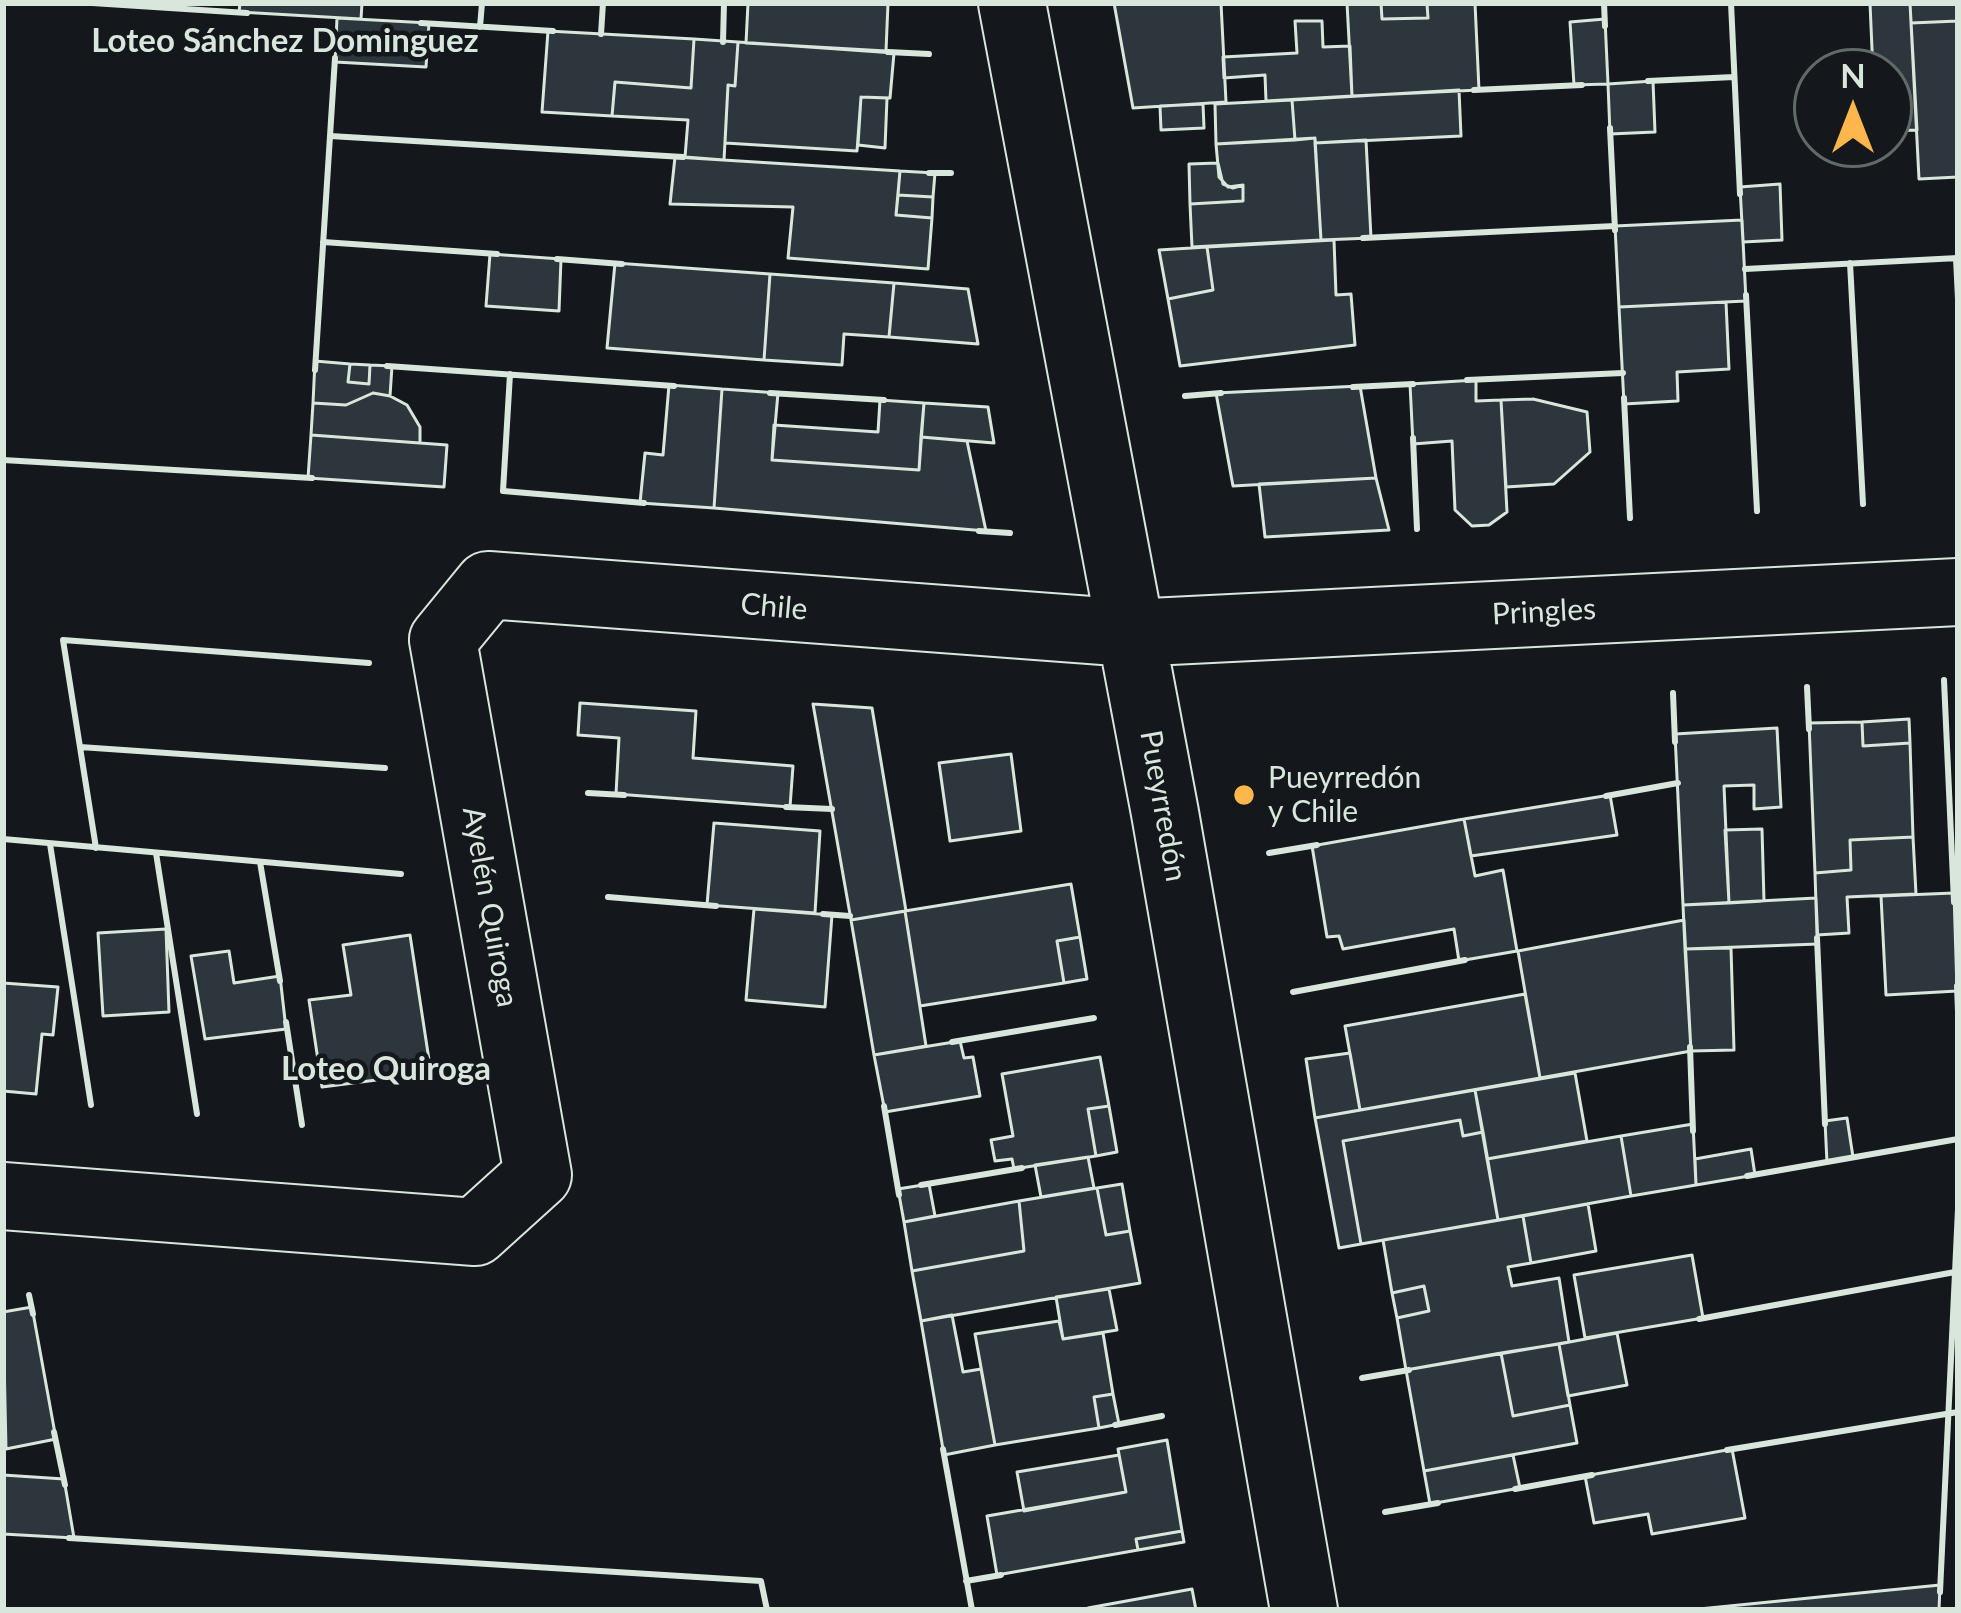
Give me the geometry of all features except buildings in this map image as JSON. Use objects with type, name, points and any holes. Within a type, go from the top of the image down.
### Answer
[{"type":"street","name":"Pueyrredón","points":[[1012,3],[1304,1610]]},
{"type":"street","name":"Chile","points":[[442,640],[488,585],[1130,633]]},
{"type":"street","name":"Pringles","points":[[1130,633],[1958,592]]},
{"type":"street","name":"Ayelén Quiroga","points":[[3,1196],[475,1232],[538,1174],[442,640]]},
{"type":"wall","points":[[92,3],[247,13]]},
{"type":"wall","points":[[480,27],[482,3]]},
{"type":"wall","points":[[601,34],[603,3]]},
{"type":"wall","points":[[723,42],[724,3]]},
{"type":"wall","points":[[1604,3],[1605,26]]},
{"type":"wall","points":[[1731,3],[1740,194]]},
{"type":"wall","points":[[421,23],[553,31]]},
{"type":"wall","points":[[888,52],[929,54]]},
{"type":"wall","points":[[315,370],[335,58]]},
{"type":"wall","points":[[1648,81],[1734,77]]},
{"type":"wall","points":[[1474,90],[1582,85]]},
{"type":"wall","points":[[1610,128],[1615,230]]},
{"type":"wall","points":[[330,136],[683,157]]},
{"type":"wall","points":[[929,173],[951,173]]},
{"type":"wall","points":[[1363,238],[1615,226]]},
{"type":"wall","points":[[323,242],[497,254]]},
{"type":"wall","points":[[1956,258],[1958,299]]},
{"type":"wall","points":[[1745,269],[1958,258]]},
{"type":"wall","points":[[557,259],[622,264]]},
{"type":"wall","points":[[1850,263],[1863,504]]},
{"type":"wall","points":[[1746,295],[1757,511]]},
{"type":"wall","points":[[387,366],[674,386]]},
{"type":"wall","points":[[1467,380],[1623,373]]},
{"type":"wall","points":[[510,374],[503,491],[644,503]]},
{"type":"wall","points":[[1353,387],[1413,384]]},
{"type":"wall","points":[[770,393],[884,400]]},
{"type":"wall","points":[[1185,396],[1221,393]]},
{"type":"wall","points":[[1624,398],[1630,518]]},
{"type":"wall","points":[[1413,438],[1417,529]]},
{"type":"wall","points":[[3,460],[312,478]]},
{"type":"wall","points":[[979,531],[1010,533]]},
{"type":"wall","points":[[96,848],[63,640],[369,663]]},
{"type":"wall","points":[[1944,680],[1954,902]]},
{"type":"wall","points":[[1807,687],[1809,729]]},
{"type":"wall","points":[[1673,693],[1675,742]]},
{"type":"wall","points":[[80,747],[385,768]]},
{"type":"wall","points":[[1606,796],[1678,783]]},
{"type":"wall","points":[[588,793],[624,795]]},
{"type":"wall","points":[[786,807],[832,809]]},
{"type":"wall","points":[[3,839],[401,874]]},
{"type":"wall","points":[[50,844],[91,1105]]},
{"type":"wall","points":[[1269,853],[1317,845]]},
{"type":"wall","points":[[156,853],[197,1114]]},
{"type":"wall","points":[[260,862],[280,981]]},
{"type":"wall","points":[[608,897],[716,906]]},
{"type":"wall","points":[[823,914],[850,916]]},
{"type":"wall","points":[[1817,938],[1825,1124]]},
{"type":"wall","points":[[1293,992],[1465,960]]},
{"type":"wall","points":[[1957,986],[1958,1012]]},
{"type":"wall","points":[[952,1042],[1094,1018]]},
{"type":"wall","points":[[286,1022],[302,1125]]},
{"type":"wall","points":[[1690,1047],[1693,1131]]},
{"type":"wall","points":[[884,1106],[899,1195]]},
{"type":"wall","points":[[1747,1176],[1958,1139]]},
{"type":"wall","points":[[921,1185],[1022,1168]]},
{"type":"wall","points":[[1940,1592],[1958,1209]]},
{"type":"wall","points":[[1699,1319],[1955,1272]]},
{"type":"wall","points":[[29,1295],[33,1314]]},
{"type":"wall","points":[[1362,1378],[1409,1370]]},
{"type":"wall","points":[[1727,1450],[1958,1412]]},
{"type":"wall","points":[[1115,1425],[1162,1416]]},
{"type":"wall","points":[[54,1432],[65,1485]]},
{"type":"wall","points":[[943,1449],[972,1610]]},
{"type":"wall","points":[[1515,1489],[1592,1475]]},
{"type":"wall","points":[[1385,1512],[1438,1503]]},
{"type":"wall","points":[[69,1538],[761,1581],[767,1610]]},
{"type":"wall","points":[[966,1581],[1001,1575]]},
{"type":"place","name":"Pueyrredón y Chile","points":[[1244,795]]},
{"type":"district","name":"Loteo Sánchez Dominguez","points":[[285,41]]},
{"type":"district","name":"Loteo Quiroga","points":[[386,1069]]}]
